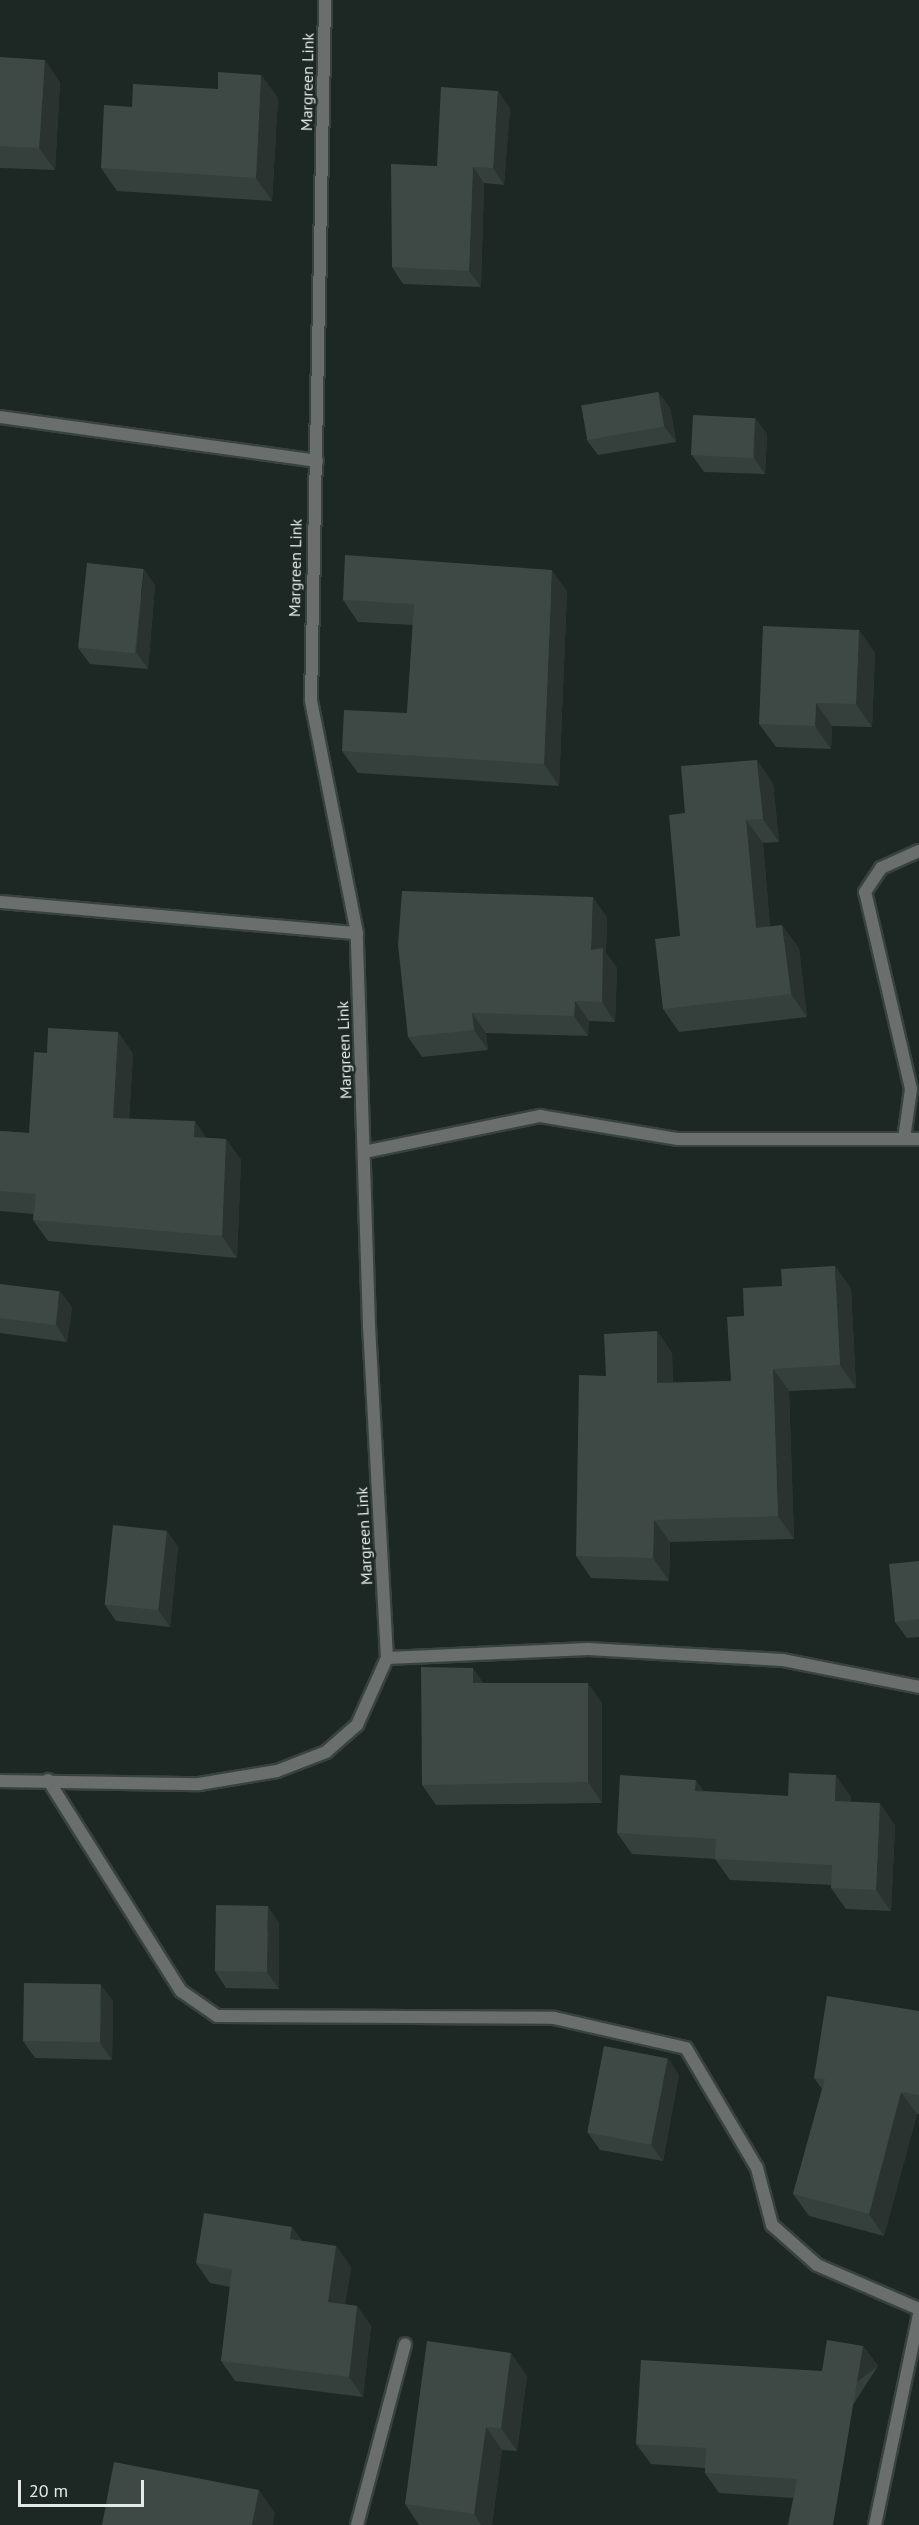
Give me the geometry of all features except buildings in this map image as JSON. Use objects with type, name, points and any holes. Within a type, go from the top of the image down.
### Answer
[{"type":"street","name":"Margreen Link","points":[[0,1781],[199,1784],[277,1771],[326,1752],[357,1725],[387,1658],[364,1152],[357,933],[310,700],[311,529],[317,461],[325,0]]},
{"type":"street","points":[[0,417],[317,461]]},
{"type":"street","points":[[904,1139],[911,1089],[865,892],[881,868],[919,850]]},
{"type":"street","points":[[0,902],[357,933]]},
{"type":"street","points":[[364,1152],[540,1116],[678,1139],[919,1138]]},
{"type":"street","points":[[387,1658],[588,1649],[783,1659],[919,1688]]},
{"type":"street","points":[[48,1780],[181,1991],[217,2016],[554,2018],[686,2048],[757,2168],[772,2225],[817,2265],[919,2312],[875,2525]]},
{"type":"street","points":[[357,2525],[405,2344]]}]
